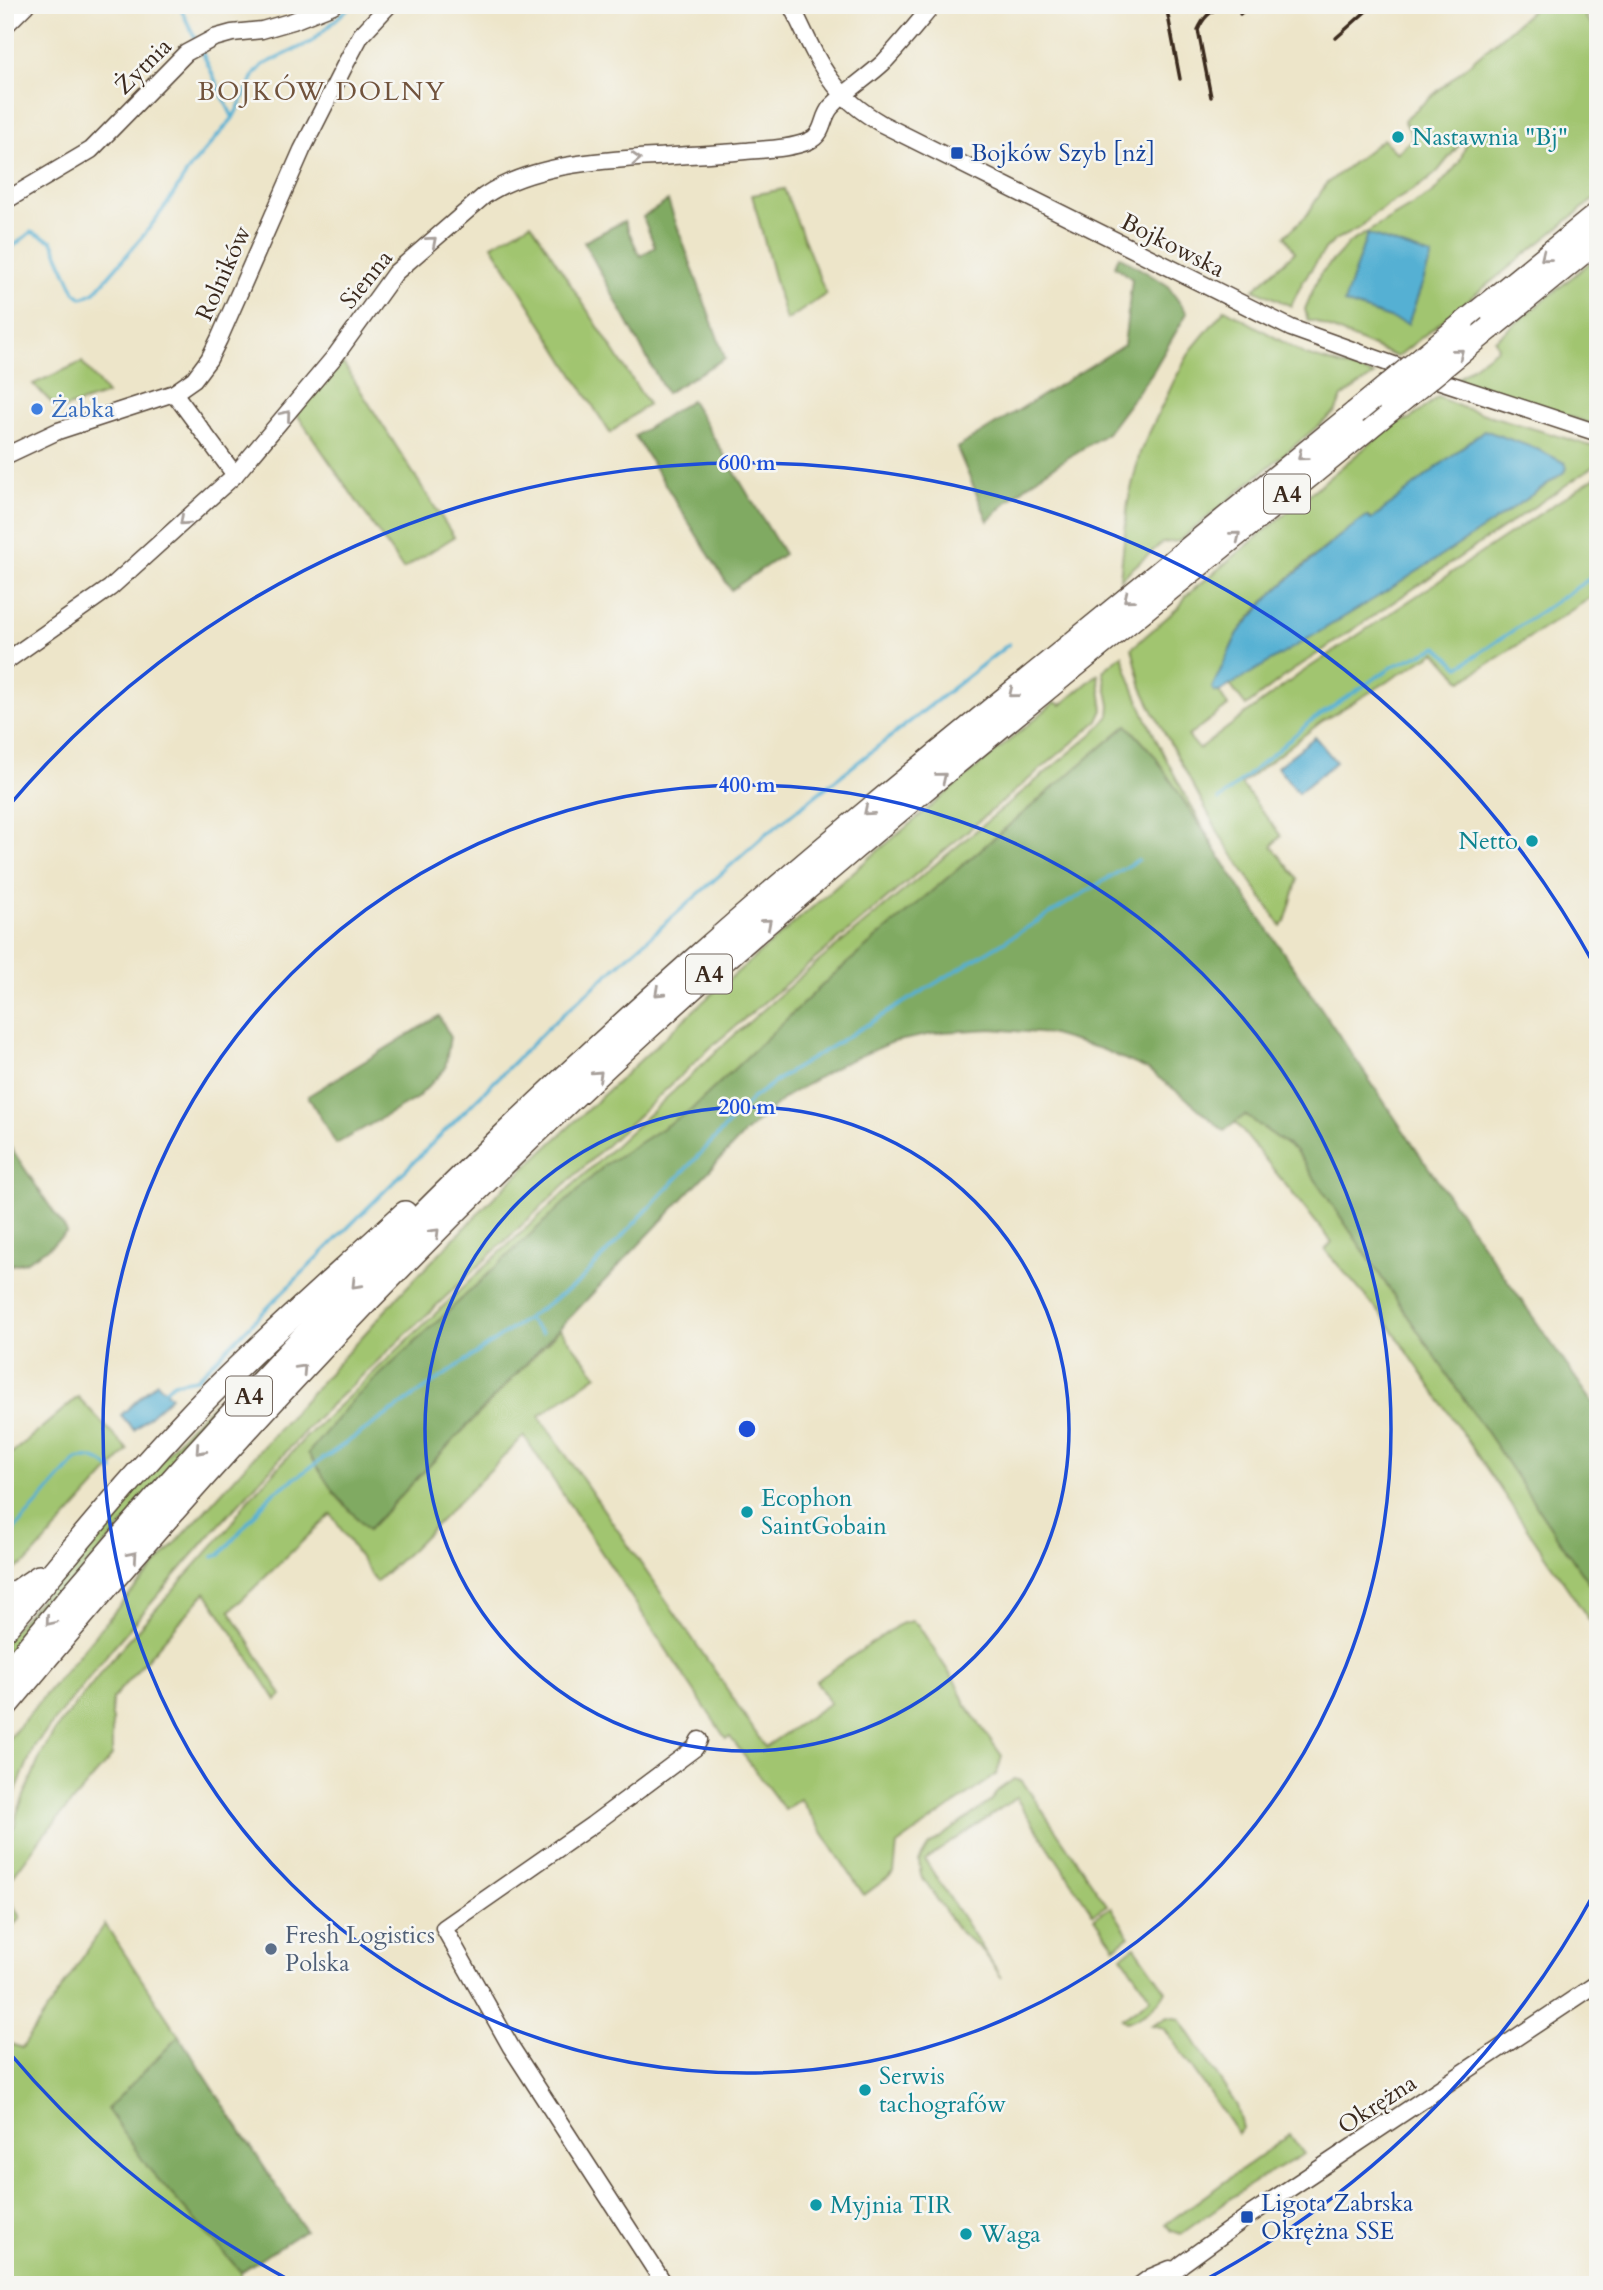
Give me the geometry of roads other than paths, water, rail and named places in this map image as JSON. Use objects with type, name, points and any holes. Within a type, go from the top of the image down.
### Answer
[{"type":"highway","name":"A4","points":[[5,1675],[233,1413],[388,1251],[508,1132],[692,962],[786,880],[1598,214]]},
{"type":"highway","name":"A4","points":[[5,1707],[215,1463],[328,1342],[545,1124],[646,1030],[770,920],[1598,240]]},
{"type":"highway","points":[[5,1629],[163,1445],[256,1350],[450,1172],[508,1132]]},
{"type":"highway","points":[[5,1600],[67,1556]]},
{"type":"highway","points":[[5,1722],[88,1608]]},
{"type":"street","points":[[5,26],[26,5]]},
{"type":"street","name":"Żytnia","points":[[5,201],[92,150],[186,53],[214,38],[262,30],[314,14],[333,5]]},
{"type":"street","name":"Rolników","points":[[5,456],[58,431],[174,393],[194,379],[209,359],[302,150],[346,63],[361,35],[389,5]]},
{"type":"street","name":"Bojkowska","points":[[790,5],[829,79],[860,111],[882,124],[1291,328],[1419,374],[1598,433]]},
{"type":"street","points":[[842,95],[865,79],[886,59],[933,5]]},
{"type":"street","name":"Sienna","points":[[5,662],[110,588],[239,471],[336,355],[395,273],[484,196],[499,186],[533,174],[588,162],[732,153],[778,148],[808,141],[820,134],[828,110],[842,95]]},
{"type":"street","points":[[174,393],[239,471]]},
{"type":"street","points":[[665,2285],[512,2047],[444,1928],[592,1825],[695,1748],[699,1740]]},
{"type":"street","name":"Okrężna","points":[[1160,2285],[1182,2264],[1247,2217],[1598,1983]]},
{"type":"street","name":"Okrężna","points":[[1140,2285],[1151,2277],[1182,2264]]},
{"type":"water","points":[[1367,234],[1432,256],[1408,324],[1344,303]]},
{"type":"water","points":[[1484,430],[1537,449],[1565,463],[1567,468],[1489,525],[1384,593],[1219,692],[1214,691],[1212,688],[1238,633],[1274,592],[1337,538],[1367,516],[1371,520]]},
{"type":"water","points":[[1315,737],[1336,762],[1298,793],[1277,767]]},
{"type":"water","points":[[157,1382],[171,1397],[134,1430],[121,1415]]},
{"type":"waterway","points":[[179,5],[195,38]]},
{"type":"waterway","points":[[5,253],[31,232],[52,241],[75,292],[82,298],[95,292],[144,235],[190,168],[233,118],[255,74],[263,65],[311,42],[352,5]]},
{"type":"waterway","points":[[202,52],[232,116]]},
{"type":"waterway","points":[[1219,800],[1311,721],[1395,665],[1438,647],[1459,667],[1598,573]]},
{"type":"waterway","points":[[165,1390],[174,1383],[196,1379],[553,1023],[765,835],[1009,644]]},
{"type":"waterway","points":[[213,1557],[220,1555],[272,1494],[578,1283],[753,1098],[783,1076],[1138,860]]},
{"type":"waterway","points":[[527,1319],[542,1333]]},
{"type":"waterway","points":[[5,1540],[77,1459],[96,1460],[113,1470]]},
{"type":"railway","points":[[1166,5],[1180,79]]},
{"type":"railway","points":[[1240,14],[1251,5]]},
{"type":"railway","points":[[1275,5],[1285,12]]},
{"type":"railway","points":[[1336,38],[1373,5]]},
{"type":"railway","points":[[1211,97],[1198,30],[1207,16],[1220,6]]},
{"type":"place","name":"Nastawnia \"Bj\"","points":[[1398,137]]},
{"type":"place","name":"Bojków Szyb [nż]","points":[[957,153]]},
{"type":"place","name":"Żabka","points":[[37,409]]},
{"type":"place","name":"Netto","points":[[1532,841]]},
{"type":"place","name":"Ecophon SaintGobain","points":[[747,1512]]},
{"type":"place","name":"Fresh Logistics Polska","points":[[271,1949]]},
{"type":"place","name":"Serwis tachografów","points":[[865,2090]]},
{"type":"place","name":"Myjnia TIR","points":[[816,2205]]},
{"type":"place","name":"Ligota Zabrska Okrężna SSE","points":[[1247,2217]]},
{"type":"place","name":"Waga","points":[[966,2234]]},
{"type":"district","name":"BOJKÓW DOLNY","points":[[322,91]]}]
